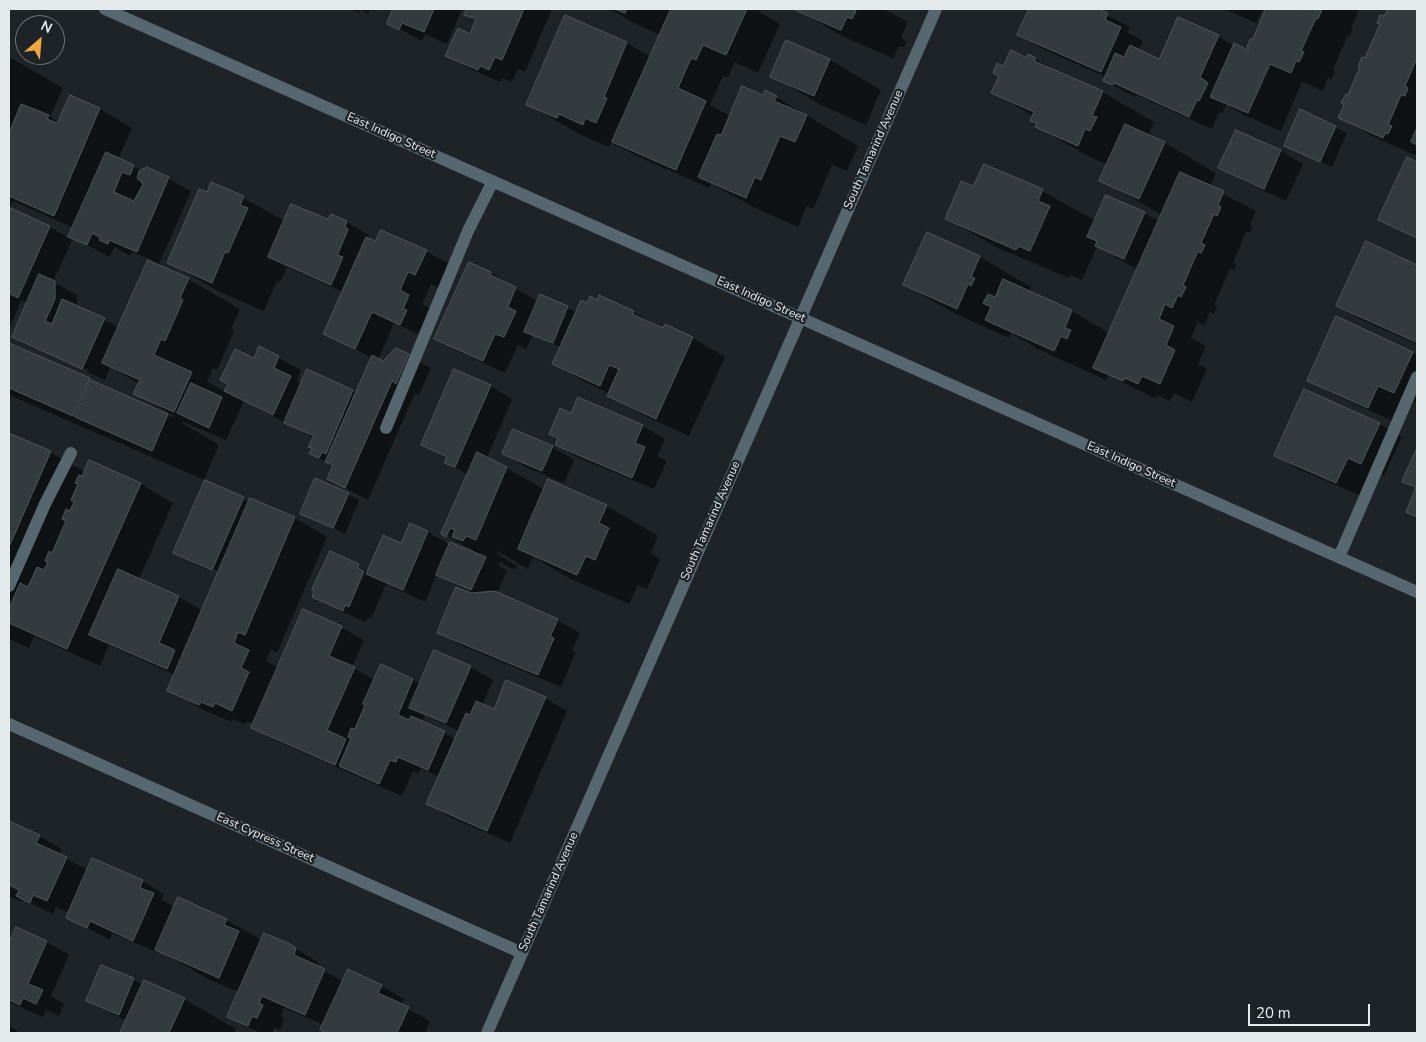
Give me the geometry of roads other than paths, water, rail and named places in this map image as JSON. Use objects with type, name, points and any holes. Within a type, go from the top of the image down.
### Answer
[{"type":"street","name":"East Indigo Street","points":[[105,9],[1417,592]]},
{"type":"street","name":"South Tamarind Avenue","points":[[487,1033],[936,9]]},
{"type":"street","points":[[386,428],[468,231],[493,181]]},
{"type":"street","points":[[1339,557],[1417,378]]},
{"type":"street","points":[[9,586],[45,504],[71,452]]},
{"type":"street","name":"East Cypress Street","points":[[9,724],[522,953]]}]
